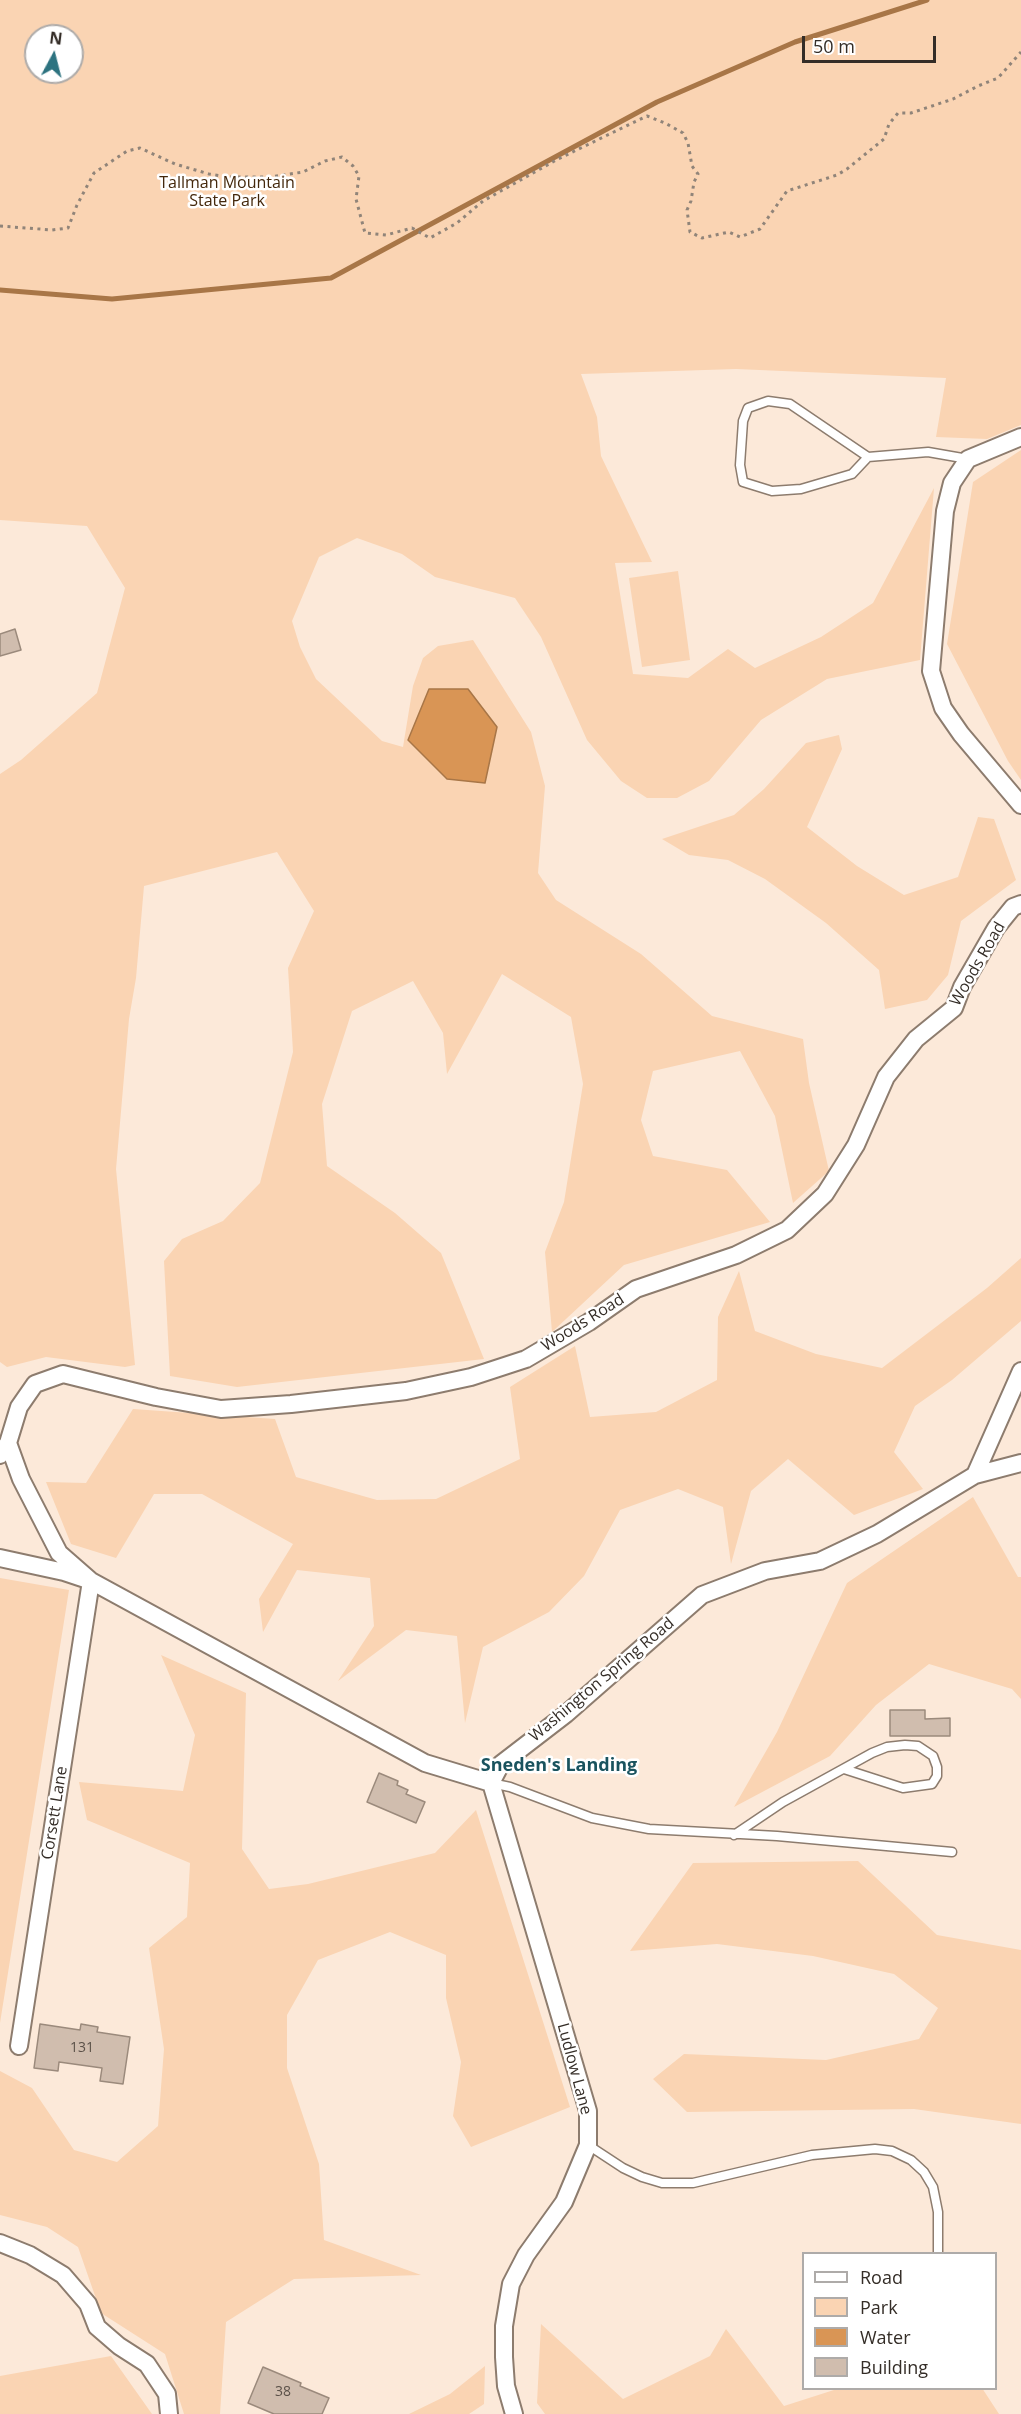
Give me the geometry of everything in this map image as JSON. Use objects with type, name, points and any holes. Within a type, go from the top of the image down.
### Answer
[{"type":"street","points":[[1021,437],[968,459],[952,483],[945,511],[931,671],[943,708],[961,734],[1021,805]]},
{"type":"street","name":"Woods Road","points":[[91,1581],[59,1553],[4,1449],[18,1407],[35,1384],[63,1374],[156,1397],[220,1409],[291,1404],[406,1391],[471,1377],[526,1359],[589,1322],[636,1289],[736,1255],[787,1230],[825,1194],[856,1146],[886,1077],[916,1039],[954,1008],[962,987],[996,928],[1013,907],[1021,904]]},
{"type":"street","points":[[975,1475],[1021,1371]]},
{"type":"street","name":"Washington Spring Road","points":[[492,1783],[501,1764],[566,1714],[702,1595],[765,1571],[820,1561],[877,1534],[975,1475],[1021,1462]]},
{"type":"street","points":[[0,1558],[64,1572],[91,1581],[425,1763],[492,1783]]},
{"type":"street","name":"Corsett Lane","points":[[19,2046],[91,1581]]},
{"type":"street","name":"Ludlow Lane","points":[[492,1783],[588,2111],[588,2145],[564,2202],[526,2255],[511,2284],[504,2326],[506,2386],[510,2410]]},
{"type":"street","points":[[0,2243],[30,2256],[63,2275],[88,2304],[97,2327],[119,2346],[147,2364],[167,2394],[170,2414]]},
{"type":"lane","points":[[868,457],[852,474],[801,489],[772,492],[743,482],[740,465],[743,422],[748,408],[768,401],[790,404],[868,457],[928,452],[968,459]]},
{"type":"lane","points":[[733,1835],[783,1802],[844,1769],[887,1748],[918,1746],[933,1756],[937,1776],[932,1784],[903,1788],[844,1769]]},
{"type":"lane","points":[[492,1783],[510,1786],[592,1818],[649,1829],[777,1836],[952,1852]]},
{"type":"lane","points":[[588,2145],[632,2173],[662,2183],[693,2183],[812,2155],[875,2148],[892,2151],[911,2160],[924,2172],[933,2187],[938,2212],[938,2252]]},
{"type":"path","points":[[0,226],[52,230],[68,228],[94,173],[127,151],[140,148],[175,164],[228,177],[270,177],[292,174],[342,157],[353,166],[359,176],[356,199],[365,233],[386,235],[412,228],[430,238],[457,223],[483,201],[558,159],[647,116],[683,133],[688,143],[693,166],[698,174],[687,210],[690,232],[702,238],[729,232],[740,237],[760,229],[787,191],[837,175],[848,169],[884,139],[889,124],[898,112],[911,113],[953,99],[998,78],[1021,52]]},
{"type":"green space","name":"Tallman Mountain State Park","points":[[0,0],[1021,0],[1021,425],[987,439],[936,437],[946,378],[736,369],[581,374],[597,417],[601,456],[652,562],[615,563],[633,674],[688,678],[728,649],[755,668],[821,637],[873,603],[934,488],[920,660],[827,679],[761,720],[709,781],[677,798],[647,798],[621,781],[587,740],[541,637],[515,598],[435,577],[402,554],[357,538],[319,557],[292,621],[300,647],[316,679],[382,741],[403,747],[413,686],[423,658],[438,646],[473,640],[531,732],[545,786],[538,873],[556,900],[641,954],[712,1016],[803,1039],[809,1083],[829,1171],[793,1203],[775,1116],[740,1051],[653,1071],[641,1120],[653,1156],[727,1170],[770,1222],[624,1265],[552,1332],[545,1252],[564,1202],[583,1084],[571,1017],[502,974],[447,1074],[443,1033],[413,981],[352,1011],[322,1104],[327,1166],[395,1213],[441,1253],[484,1359],[237,1387],[170,1376],[164,1261],[182,1239],[223,1221],[260,1183],[293,1052],[288,968],[314,911],[277,852],[144,886],[136,978],[129,1019],[116,1169],[135,1365],[125,1367],[46,1357],[7,1367],[0,1362],[0,774],[21,760],[97,693],[125,588],[87,526],[0,520]]},
{"type":"green space","points":[[1021,450],[1021,780],[1008,761],[947,644],[973,482]]},
{"type":"green space","points":[[678,571],[690,660],[642,667],[629,578]]},
{"type":"green space","points":[[839,735],[842,749],[807,827],[857,866],[904,895],[958,877],[978,817],[994,819],[1016,880],[961,921],[948,975],[927,1000],[885,1009],[879,970],[826,923],[765,879],[728,860],[689,855],[662,839],[734,815],[764,789],[806,743]]},
{"type":"green space","points":[[1021,1258],[1021,1321],[952,1380],[915,1406],[894,1452],[923,1489],[854,1515],[788,1459],[751,1491],[731,1564],[723,1507],[678,1489],[620,1510],[584,1576],[549,1612],[483,1647],[465,1723],[457,1636],[406,1630],[338,1681],[374,1626],[370,1578],[297,1570],[263,1632],[259,1599],[293,1544],[202,1494],[154,1494],[116,1558],[71,1544],[46,1482],[86,1483],[133,1409],[275,1419],[296,1477],[377,1500],[436,1499],[520,1459],[510,1387],[575,1346],[590,1417],[656,1412],[717,1380],[718,1317],[739,1271],[755,1331],[816,1354],[882,1368],[987,1288]]},
{"type":"green space","points":[[973,1497],[1018,1577],[1021,1577],[1021,1699],[1012,1689],[929,1664],[876,1705],[830,1756],[734,1807],[777,1732],[847,1583]]},
{"type":"green space","points":[[0,1578],[69,1590],[0,2023]]},
{"type":"green space","points":[[161,1655],[246,1693],[242,1849],[269,1889],[308,1884],[435,1853],[476,1810],[570,2107],[471,2147],[453,2116],[461,2062],[446,1998],[446,1955],[390,1932],[318,1960],[287,2015],[287,2068],[319,2164],[324,2240],[421,2275],[294,2279],[226,2322],[220,2414],[184,2414],[165,2354],[101,2313],[78,2247],[47,2227],[0,2215],[0,2071],[32,2088],[74,2150],[117,2162],[158,2126],[164,2049],[149,1948],[187,1917],[190,1863],[87,1820],[79,1782],[183,1791],[195,1735]]},
{"type":"green space","points":[[858,1861],[937,1935],[1021,1950],[1021,2124],[914,2109],[687,2112],[653,2079],[684,2054],[826,2060],[919,2039],[938,2008],[894,1974],[813,1956],[717,1944],[630,1951],[693,1863]]},
{"type":"green space","points":[[541,2324],[623,2399],[710,2356],[726,2329],[784,2406],[834,2390],[983,2390],[999,2414],[545,2414],[537,2403]]},
{"type":"green space","points":[[111,2356],[152,2414],[0,2414],[0,2376]]},
{"type":"green space","points":[[485,2366],[484,2404],[469,2414],[409,2414],[450,2394]]},
{"type":"water","points":[[429,689],[468,689],[497,727],[485,783],[447,779],[408,740]]},
{"type":"building","points":[[15,629],[21,650],[0,656],[0,634]]},
{"type":"building","points":[[890,1710],[925,1710],[925,1719],[950,1718],[950,1736],[890,1736]]},
{"type":"building","points":[[379,1773],[398,1781],[397,1785],[408,1790],[406,1794],[425,1802],[416,1823],[367,1802]]},
{"type":"building","points":[[40,2024],[80,2030],[81,2024],[98,2027],[97,2032],[130,2037],[123,2084],[100,2081],[102,2068],[59,2062],[58,2071],[34,2068]]},
{"type":"building","points":[[263,2367],[329,2398],[322,2414],[274,2414],[248,2403]]},
{"type":"waterway","points":[[0,290],[112,299],[331,278],[657,102],[795,42],[927,0]]},
{"type":"district","name":"Sneden's Landing","points":[[559,1766]]}]
